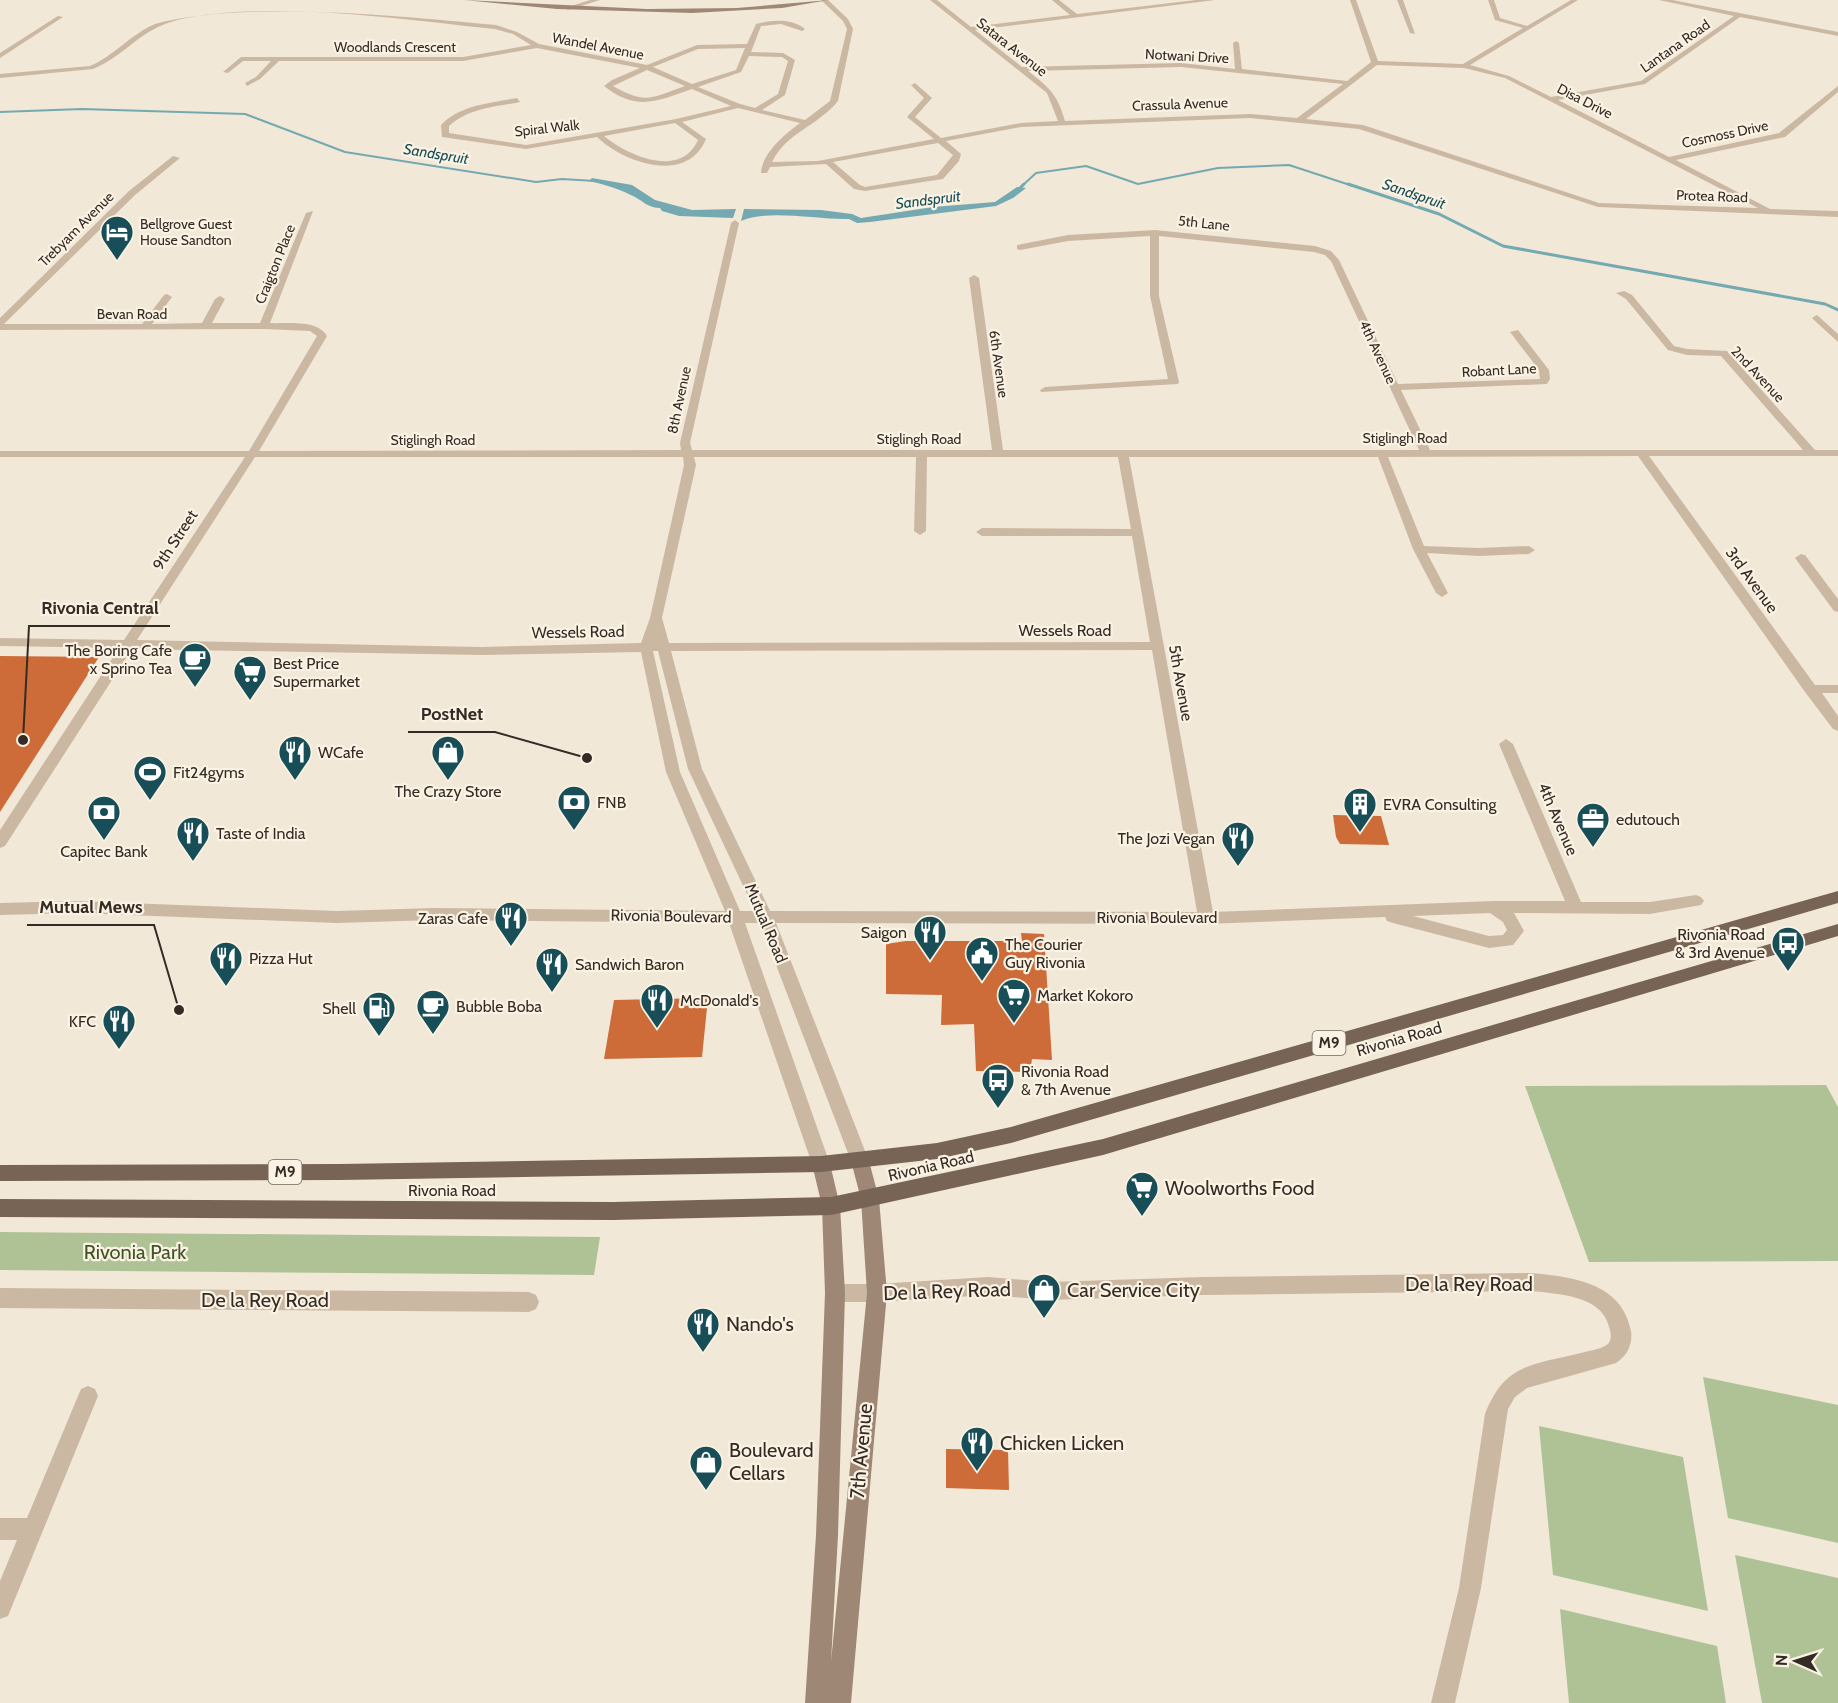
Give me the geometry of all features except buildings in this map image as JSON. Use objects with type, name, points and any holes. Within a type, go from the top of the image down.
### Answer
[{"type":"main road","points":[[467,0],[568,8],[667,11],[826,2]]},
{"type":"main road","name":"Rivonia Road","points":[[0,1173],[317,1172],[821,1164],[937,1151],[1011,1135],[1838,897]]},
{"type":"main road","name":"Rivonia Road","points":[[0,1208],[613,1211],[831,1206],[870,1200],[1103,1147],[1838,930]]},
{"type":"main road","name":"Mutual Road","points":[[860,1161],[870,1200]]},
{"type":"main road","name":"Mutual Road","points":[[821,1164],[831,1206]]},
{"type":"main road","name":"7th Avenue","points":[[839,1703],[876,1293],[870,1200]]},
{"type":"main road","name":"7th Avenue","points":[[817,1703],[827,1535],[835,1293],[831,1206]]},
{"type":"street","points":[[507,4],[514,0]]},
{"type":"street","points":[[568,8],[597,0]]},
{"type":"street","name":"Satara Avenue","points":[[933,0],[1050,92],[1062,122]]},
{"type":"street","points":[[1055,0],[1077,17]]},
{"type":"street","points":[[969,29],[1077,17],[1180,2],[1212,0]]},
{"type":"street","points":[[1300,120],[1375,63],[1353,0]]},
{"type":"street","points":[[1400,0],[1413,33]]},
{"type":"street","points":[[1491,0],[1497,19],[1529,28]]},
{"type":"street","points":[[1464,66],[1575,0]]},
{"type":"street","points":[[1662,0],[1677,1],[1838,34]]},
{"type":"street","points":[[808,123],[834,101],[850,35],[849,25],[826,2]]},
{"type":"street","name":"Wandel Avenue","points":[[0,76],[91,69],[162,23],[201,13],[256,9],[328,10],[485,25],[509,31],[537,46],[646,67],[738,106],[808,123]]},
{"type":"street","name":"Lantana Road","points":[[1551,99],[1642,83],[1739,15]]},
{"type":"street","points":[[0,56],[60,16]]},
{"type":"street","points":[[755,111],[781,95],[792,60],[783,55],[749,50],[697,47],[614,81],[609,87],[633,100],[643,101],[693,87],[739,71],[749,50],[758,25],[783,22],[794,24],[802,29]]},
{"type":"street","points":[[1236,43],[1239,71]]},
{"type":"street","name":"Woodlands Crescent","points":[[226,72],[239,60],[252,58],[457,59],[537,46]]},
{"type":"street","points":[[247,84],[258,78],[278,58]]},
{"type":"street","name":"Disa Drive","points":[[1375,63],[1464,66],[1507,76],[1770,212]]},
{"type":"street","name":"Notwani Drive","points":[[1021,69],[1165,65],[1351,83]]},
{"type":"street","points":[[827,161],[860,188],[875,189],[932,180],[944,174],[957,157],[956,152],[911,117],[928,98],[915,85]]},
{"type":"street","name":"Cosmoss Drive","points":[[1671,159],[1782,135],[1838,88]]},
{"type":"street","name":"Spiral Walk","points":[[517,100],[473,109],[456,117],[445,125],[444,135],[517,147],[600,136],[738,106]]},
{"type":"street","name":"Crassula Avenue","points":[[808,123],[785,138],[773,150],[765,168],[827,161],[998,127],[1062,122],[1233,116],[1300,120],[1364,129],[1585,202]]},
{"type":"street","points":[[600,136],[620,152],[641,159],[677,162],[691,155],[700,146],[702,139],[676,121]]},
{"type":"street","name":"Trebyam Avenue","points":[[0,326],[132,193],[176,158]]},
{"type":"street","name":"Protea Road","points":[[1585,202],[1613,207],[1838,214]]},
{"type":"street","name":"Craigton Place","points":[[264,326],[310,213]]},
{"type":"street","name":"8th Avenue","points":[[646,647],[657,618],[690,465],[685,443],[735,223]]},
{"type":"street","points":[[1020,247],[1068,238],[1155,233]]},
{"type":"street","name":"5th Lane","points":[[1045,390],[1174,382],[1159,328],[1153,295],[1155,233],[1316,249],[1328,253]]},
{"type":"street","name":"4th Avenue","points":[[1328,253],[1335,260],[1426,453]]},
{"type":"street","name":"6th Avenue","points":[[974,278],[998,454]]},
{"type":"street","name":"2nd Avenue","points":[[1621,293],[1629,297],[1671,348],[1687,352],[1724,354],[1812,453]]},
{"type":"street","points":[[144,328],[167,297]]},
{"type":"street","points":[[205,327],[220,299]]},
{"type":"street","points":[[1817,318],[1838,339]]},
{"type":"street","name":"Bevan Road","points":[[0,326],[144,328],[264,326]]},
{"type":"street","name":"9th Street","points":[[0,842],[127,643],[252,454],[322,336],[319,331],[311,328],[264,326]]},
{"type":"street","name":"Robant Lane","points":[[1395,387],[1543,382],[1544,370],[1515,332]]},
{"type":"street","name":"3rd Avenue","points":[[1641,453],[1838,726]]},
{"type":"street","name":"Stiglingh Road","points":[[0,454],[1838,453]]},
{"type":"street","points":[[920,531],[922,454]]},
{"type":"street","name":"5th Avenue","points":[[1123,454],[1206,918]]},
{"type":"street","points":[[1382,454],[1419,549],[1442,593]]},
{"type":"street","points":[[982,532],[1137,533]]},
{"type":"street","points":[[1419,549],[1479,552],[1529,550]]},
{"type":"street","points":[[1801,558],[1834,596],[1838,608]]},
{"type":"street","name":"8th Avenue","points":[[657,618],[664,647]]},
{"type":"street","name":"Wessels Road","points":[[0,642],[481,651],[646,647],[1158,646]]},
{"type":"street","name":"Mutual Road","points":[[646,647],[674,772],[735,917],[821,1164]]},
{"type":"street","name":"Mutual Road","points":[[664,647],[695,769],[765,916],[860,1161]]},
{"type":"street","points":[[1810,689],[1838,689]]},
{"type":"street","name":"4th Avenue","points":[[1506,744],[1576,908]]},
{"type":"street","points":[[674,772],[695,769]]},
{"type":"street","name":"Rivonia Boulevard","points":[[0,909],[77,907],[337,917],[435,914],[1206,918],[1493,908],[1650,908],[1696,901]]},
{"type":"street","name":"Rivonia Boulevard","points":[[1379,913],[1489,942],[1507,941],[1516,931],[1509,918],[1493,908]]},
{"type":"street","name":"De la Rey Road","points":[[835,1293],[876,1293],[988,1286],[1049,1291],[1203,1286],[1532,1282],[1581,1290],[1607,1302],[1620,1324],[1622,1342],[1618,1351],[1609,1356],[1528,1377],[1515,1383],[1498,1404],[1491,1438],[1470,1588],[1443,1703]]},
{"type":"street","name":"De la Rey Road","points":[[0,1298],[529,1302]]},
{"type":"street","points":[[0,1608],[88,1396]]},
{"type":"street","points":[[0,1529],[33,1529]]},
{"type":"green space","points":[[1826,1085],[1838,1107],[1838,1261],[1589,1262],[1525,1086]]},
{"type":"green space","name":"Rivonia Park","points":[[0,1232],[600,1237],[594,1275],[0,1270]]},
{"type":"green space","points":[[1703,1377],[1838,1405],[1838,1543],[1728,1518]]},
{"type":"green space","points":[[1539,1426],[1683,1457],[1708,1611],[1553,1575]]},
{"type":"green space","points":[[1735,1555],[1838,1578],[1838,1703],[1762,1703]]},
{"type":"green space","points":[[1560,1609],[1717,1646],[1726,1703],[1569,1703]]},
{"type":"water","points":[[592,178],[632,185],[655,200],[692,210],[736,209],[733,218],[679,216],[650,206],[618,189],[589,181]]},
{"type":"water","points":[[1017,187],[1026,188],[1013,198],[996,206],[870,222],[857,223],[849,219],[779,215],[741,221],[744,209],[821,210],[852,214],[861,218],[933,207],[995,202]]},
{"type":"waterway","name":"Sandspruit","points":[[0,112],[82,109],[245,114],[345,152],[536,182],[562,179],[595,181]]},
{"type":"waterway","name":"Sandspruit","points":[[1022,186],[1036,173],[1086,166],[1138,184],[1218,168],[1289,165],[1353,186]]},
{"type":"waterway","name":"Sandspruit","points":[[1348,184],[1439,214],[1503,246],[1825,304],[1838,310]]},
{"type":"waterway","name":"Sandspruit","points":[[1016,192],[1022,186]]},
{"type":"place","name":"Bellgrove Guest House Sandton","points":[[117,261]]},
{"type":"place","name":"The Boring Cafe x Sprino Tea","points":[[195,688]]},
{"type":"place","name":"Best Price Supermarket","points":[[250,701]]},
{"type":"place","name":"Rivonia Central","points":[[23,740]]},
{"type":"place","name":"PostNet","points":[[587,758]]},
{"type":"place","name":"WCafe","points":[[295,781]]},
{"type":"place","name":"The Crazy Store","points":[[448,781]]},
{"type":"place","name":"Fit24gyms","points":[[150,801]]},
{"type":"place","name":"FNB","points":[[574,831]]},
{"type":"place","name":"EVRA Consulting","points":[[1360,833]]},
{"type":"place","name":"Capitec Bank","points":[[104,841]]},
{"type":"place","name":"edutouch","points":[[1593,848]]},
{"type":"place","name":"Taste of India","points":[[193,862]]},
{"type":"place","name":"The Jozi Vegan","points":[[1238,867]]},
{"type":"place","name":"Zaras Cafe","points":[[511,947]]},
{"type":"place","name":"Saigon","points":[[930,961]]},
{"type":"place","name":"Rivonia Road & 3rd Avenue","points":[[1788,972]]},
{"type":"place","name":"The Courier Guy Rivonia","points":[[982,982]]},
{"type":"place","name":"Pizza Hut","points":[[226,987]]},
{"type":"place","name":"Sandwich Baron","points":[[552,993]]},
{"type":"place","name":"Mutual Mews","points":[[179,1010]]},
{"type":"place","name":"Market Kokoro","points":[[1014,1024]]},
{"type":"place","name":"McDonald's","points":[[657,1029]]},
{"type":"place","name":"Bubble Boba","points":[[433,1035]]},
{"type":"place","name":"Shell","points":[[379,1037]]},
{"type":"place","name":"KFC","points":[[119,1050]]},
{"type":"place","name":"Rivonia Road & 7th Avenue","points":[[998,1109]]},
{"type":"place","name":"Woolworths Food","points":[[1142,1217]]},
{"type":"place","name":"Car Service City","points":[[1044,1319]]},
{"type":"place","name":"Nando's","points":[[703,1353]]},
{"type":"place","name":"Chicken Licken","points":[[977,1472]]},
{"type":"place","name":"Boulevard Cellars","points":[[706,1491]]}]
